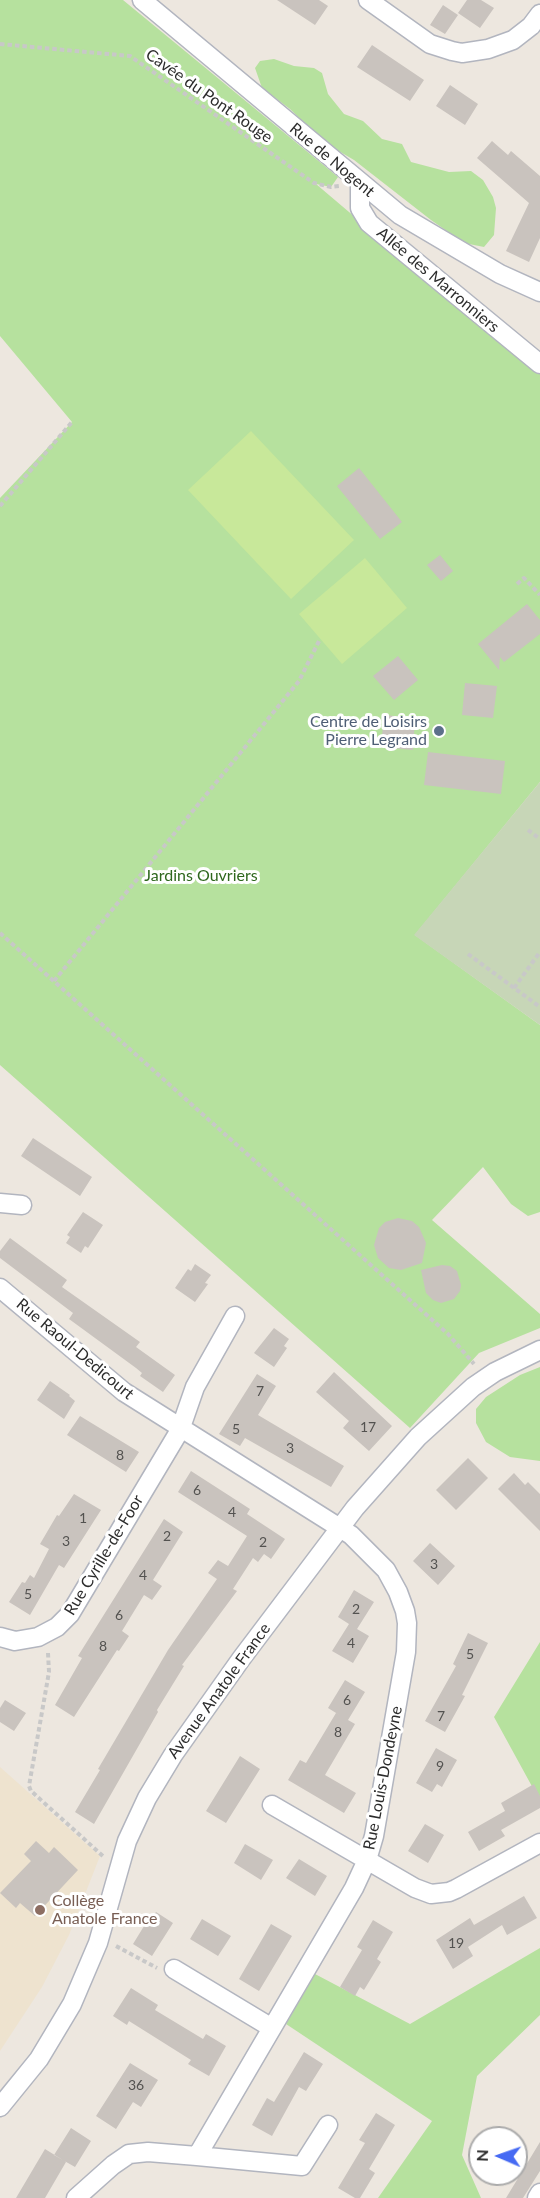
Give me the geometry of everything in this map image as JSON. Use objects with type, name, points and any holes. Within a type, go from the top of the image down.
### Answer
[{"type":"street","name":"Rue de Nogent","points":[[142,0],[360,184],[410,222],[500,274],[540,292]]},
{"type":"street","points":[[368,0],[423,40],[441,48],[462,52],[488,49],[513,40],[531,26],[540,14]]},
{"type":"street","name":"Allée des Marronniers","points":[[360,184],[360,208],[369,223],[540,364]]},
{"type":"street","points":[[0,1203],[22,1205]]},
{"type":"street","name":"Rue Raoul-Dedicourt","points":[[0,1288],[123,1392],[180,1430],[340,1527]]},
{"type":"street","points":[[180,1430],[195,1388],[235,1316]]},
{"type":"street","name":"Avenue Anatole France","points":[[0,2107],[27,2075],[60,2025],[82,1983],[100,1937],[120,1867],[139,1813],[173,1755],[246,1652],[340,1527],[418,1437],[462,1396],[486,1378],[540,1350]]},
{"type":"street","name":"Rue Cyrille-de-Foor","points":[[0,1637],[15,1641],[26,1640],[47,1633],[70,1614],[180,1430]]},
{"type":"street","name":"Rue Louis-Dondeyne","points":[[197,2156],[354,1888],[367,1860],[374,1836],[406,1652],[407,1623],[398,1592],[386,1570],[369,1551],[340,1527]]},
{"type":"street","points":[[272,1805],[424,1892],[439,1894],[456,1889],[540,1843]]},
{"type":"street","points":[[174,1969],[272,2028]]},
{"type":"street","points":[[76,2198],[129,2154],[148,2152],[302,2166],[328,2125]]},
{"type":"street","points":[[537,2198],[540,2193]]},
{"type":"path","name":"Cavée du Pont Rouge","points":[[0,44],[130,56],[314,183],[331,187],[360,184]]},
{"type":"path","points":[[0,506],[72,422]]},
{"type":"path","points":[[517,584],[524,578],[540,595]]},
{"type":"path","points":[[54,981],[299,681],[320,639]]},
{"type":"path","points":[[528,830],[540,839]]},
{"type":"path","points":[[0,933],[448,1334],[486,1378]]},
{"type":"path","points":[[514,988],[540,952]]},
{"type":"path","points":[[468,954],[540,1006]]},
{"type":"path","points":[[47,1633],[49,1672],[29,1786],[31,1791],[99,1853],[120,1867]]},
{"type":"path","points":[[100,1937],[161,1970],[174,1969]]},
{"type":"shaded area","name":"Collège Anatole France","points":[[0,1767],[100,1856],[69,1935],[42,1987],[0,2051]]},
{"type":"green space","name":"Jardins Ouvriers","points":[[0,0],[123,0],[338,177],[331,187],[316,184],[540,374],[540,782],[415,935],[540,1025],[540,1212],[528,1216],[511,1204],[483,1167],[432,1220],[540,1314],[540,1328],[479,1353],[410,1428],[0,1065],[0,498],[72,422],[0,336]]},
{"type":"green space","points":[[274,59],[294,66],[314,68],[322,73],[328,94],[344,114],[363,121],[382,139],[402,144],[411,162],[449,172],[471,171],[483,180],[493,197],[496,208],[494,235],[484,247],[464,243],[431,220],[354,160],[325,143],[290,109],[262,88],[255,68],[260,61]]},
{"type":"green space","points":[[251,431],[354,540],[291,599],[188,490]]},
{"type":"green space","points":[[365,558],[407,608],[342,664],[299,614]]},
{"type":"green space","points":[[540,782],[540,1025],[414,935]]},
{"type":"green space","points":[[540,1367],[540,1461],[510,1457],[486,1442],[476,1423],[476,1409],[486,1397],[520,1375]]},
{"type":"green space","points":[[540,1642],[540,1801],[494,1717]]},
{"type":"green space","points":[[540,1948],[540,2015],[477,2076],[462,2155],[468,2169],[468,2186],[476,2186],[481,2198],[378,2198],[432,2121],[286,2024],[315,1974],[410,2024]]},
{"type":"building","points":[[277,0],[319,0],[328,6],[315,25]]},
{"type":"building","points":[[467,0],[481,0],[494,8],[480,28],[458,13]]},
{"type":"building","points":[[443,5],[458,15],[445,34],[430,25]]},
{"type":"building","points":[[372,45],[424,80],[410,101],[357,67]]},
{"type":"building","points":[[450,85],[478,104],[465,125],[436,106]]},
{"type":"building","points":[[492,141],[508,155],[511,151],[540,176],[540,238],[529,262],[506,251],[529,203],[477,158]]},
{"type":"building","points":[[359,468],[402,522],[380,539],[337,486]]},
{"type":"building","points":[[440,555],[453,571],[441,581],[427,565]]},
{"type":"building","points":[[527,604],[540,620],[540,634],[504,662],[500,657],[499,670],[478,644]]},
{"type":"building","points":[[398,656],[418,680],[394,700],[373,676]]},
{"type":"building","points":[[465,683],[497,686],[493,718],[462,715]]},
{"type":"building","points":[[384,715],[415,718],[413,750],[381,747]]},
{"type":"building","points":[[428,752],[505,761],[501,794],[424,785]]},
{"type":"building","points":[[33,1138],[92,1177],[80,1196],[21,1156]]},
{"type":"building","points":[[83,1212],[103,1225],[88,1248],[85,1246],[81,1253],[66,1243],[70,1237],[67,1235]]},
{"type":"building","points":[[398,1218],[412,1221],[419,1227],[426,1243],[422,1263],[401,1270],[389,1268],[378,1258],[374,1245],[379,1228],[385,1222]]},
{"type":"building","points":[[10,1238],[67,1280],[62,1287],[140,1342],[136,1347],[175,1375],[163,1392],[140,1376],[142,1373],[136,1368],[69,1319],[73,1313],[0,1258],[0,1251]]},
{"type":"building","points":[[195,1264],[211,1275],[205,1283],[208,1284],[195,1302],[175,1288],[188,1269],[191,1271]]},
{"type":"building","points":[[442,1265],[450,1266],[457,1271],[461,1285],[454,1299],[441,1303],[433,1300],[426,1293],[421,1270]]},
{"type":"building","points":[[274,1328],[289,1339],[284,1346],[287,1348],[274,1367],[254,1353]]},
{"type":"building","points":[[334,1372],[392,1426],[369,1451],[343,1428],[349,1421],[316,1392]]},
{"type":"building","points":[[257,1374],[276,1386],[258,1415],[344,1466],[331,1487],[245,1438],[240,1446],[219,1434]]},
{"type":"building","points":[[50,1381],[75,1401],[64,1419],[37,1400]]},
{"type":"building","points":[[80,1416],[139,1452],[126,1472],[67,1435]]},
{"type":"building","points":[[468,1458],[488,1478],[456,1510],[436,1490]]},
{"type":"building","points":[[191,1471],[250,1509],[247,1514],[285,1539],[271,1559],[264,1554],[258,1562],[253,1558],[233,1589],[237,1591],[182,1665],[184,1666],[94,1824],[75,1812],[168,1650],[217,1579],[208,1573],[218,1560],[228,1566],[247,1536],[178,1492]]},
{"type":"building","points":[[514,1473],[525,1485],[528,1482],[540,1494],[540,1531],[498,1489]]},
{"type":"building","points":[[74,1494],[101,1510],[64,1568],[59,1565],[30,1615],[9,1602],[22,1582],[25,1583],[30,1575],[34,1578],[49,1549],[40,1544],[57,1515],[59,1516]]},
{"type":"building","points":[[164,1519],[183,1532],[153,1580],[162,1586],[152,1600],[144,1595],[122,1631],[129,1636],[119,1651],[117,1650],[74,1717],[55,1705],[82,1658],[78,1656]]},
{"type":"building","points":[[430,1543],[455,1566],[438,1585],[413,1561]]},
{"type":"building","points":[[354,1590],[374,1602],[357,1629],[369,1636],[353,1663],[332,1651],[349,1624],[338,1617]]},
{"type":"building","points":[[468,1633],[488,1643],[462,1695],[465,1696],[445,1732],[425,1721],[456,1666],[453,1664]]},
{"type":"building","points":[[345,1680],[365,1692],[348,1720],[355,1724],[325,1775],[356,1793],[344,1813],[288,1780],[300,1760],[306,1763],[336,1713],[341,1716],[328,1708]]},
{"type":"building","points":[[5,1700],[26,1713],[14,1731],[0,1722],[0,1708]]},
{"type":"building","points":[[436,1748],[457,1760],[442,1787],[437,1784],[432,1792],[416,1783]]},
{"type":"building","points":[[240,1756],[260,1769],[226,1823],[206,1811]]},
{"type":"building","points":[[534,1784],[540,1796],[540,1808],[501,1830],[505,1836],[479,1851],[468,1832],[505,1811],[501,1803]]},
{"type":"building","points":[[425,1824],[444,1835],[428,1863],[408,1851]]},
{"type":"building","points":[[36,1841],[49,1853],[54,1847],[78,1870],[35,1916],[20,1903],[16,1908],[0,1893],[31,1861],[24,1854]]},
{"type":"building","points":[[245,1844],[273,1860],[261,1880],[234,1863]]},
{"type":"building","points":[[299,1859],[327,1876],[315,1896],[286,1878]]},
{"type":"building","points":[[524,1896],[537,1918],[507,1935],[502,1925],[468,1947],[473,1956],[453,1969],[436,1940],[470,1918],[474,1925]]},
{"type":"building","points":[[156,1912],[173,1923],[152,1956],[133,1944],[149,1918],[151,1919]]},
{"type":"building","points":[[202,1919],[231,1936],[218,1956],[190,1939]]},
{"type":"building","points":[[373,1920],[393,1932],[377,1959],[381,1962],[364,1990],[360,1987],[355,1996],[340,1987],[362,1950],[357,1947]]},
{"type":"building","points":[[271,1924],[292,1936],[259,1991],[239,1979]]},
{"type":"building","points":[[131,1988],[158,2005],[155,2010],[203,2039],[206,2034],[226,2046],[209,2076],[188,2064],[191,2060],[129,2021],[127,2025],[113,2016]]},
{"type":"building","points":[[304,2052],[323,2064],[306,2091],[299,2087],[272,2136],[252,2125],[267,2098],[274,2102]]},
{"type":"building","points":[[130,2063],[158,2080],[141,2107],[133,2102],[116,2129],[96,2116]]},
{"type":"building","points":[[376,2113],[395,2125],[369,2169],[375,2173],[360,2198],[355,2198],[338,2188],[365,2143],[359,2140]]},
{"type":"building","points":[[71,2128],[91,2141],[75,2167],[54,2155]]},
{"type":"building","points":[[540,2142],[540,2171],[523,2198],[506,2198],[513,2186],[528,2186],[528,2162]]},
{"type":"building","points":[[45,2149],[66,2162],[45,2198],[16,2198]]},
{"type":"place","name":"Centre de Loisirs Pierre Legrand","points":[[439,731]]},
{"type":"place","name":"Collège Anatole France","points":[[40,1910]]}]
